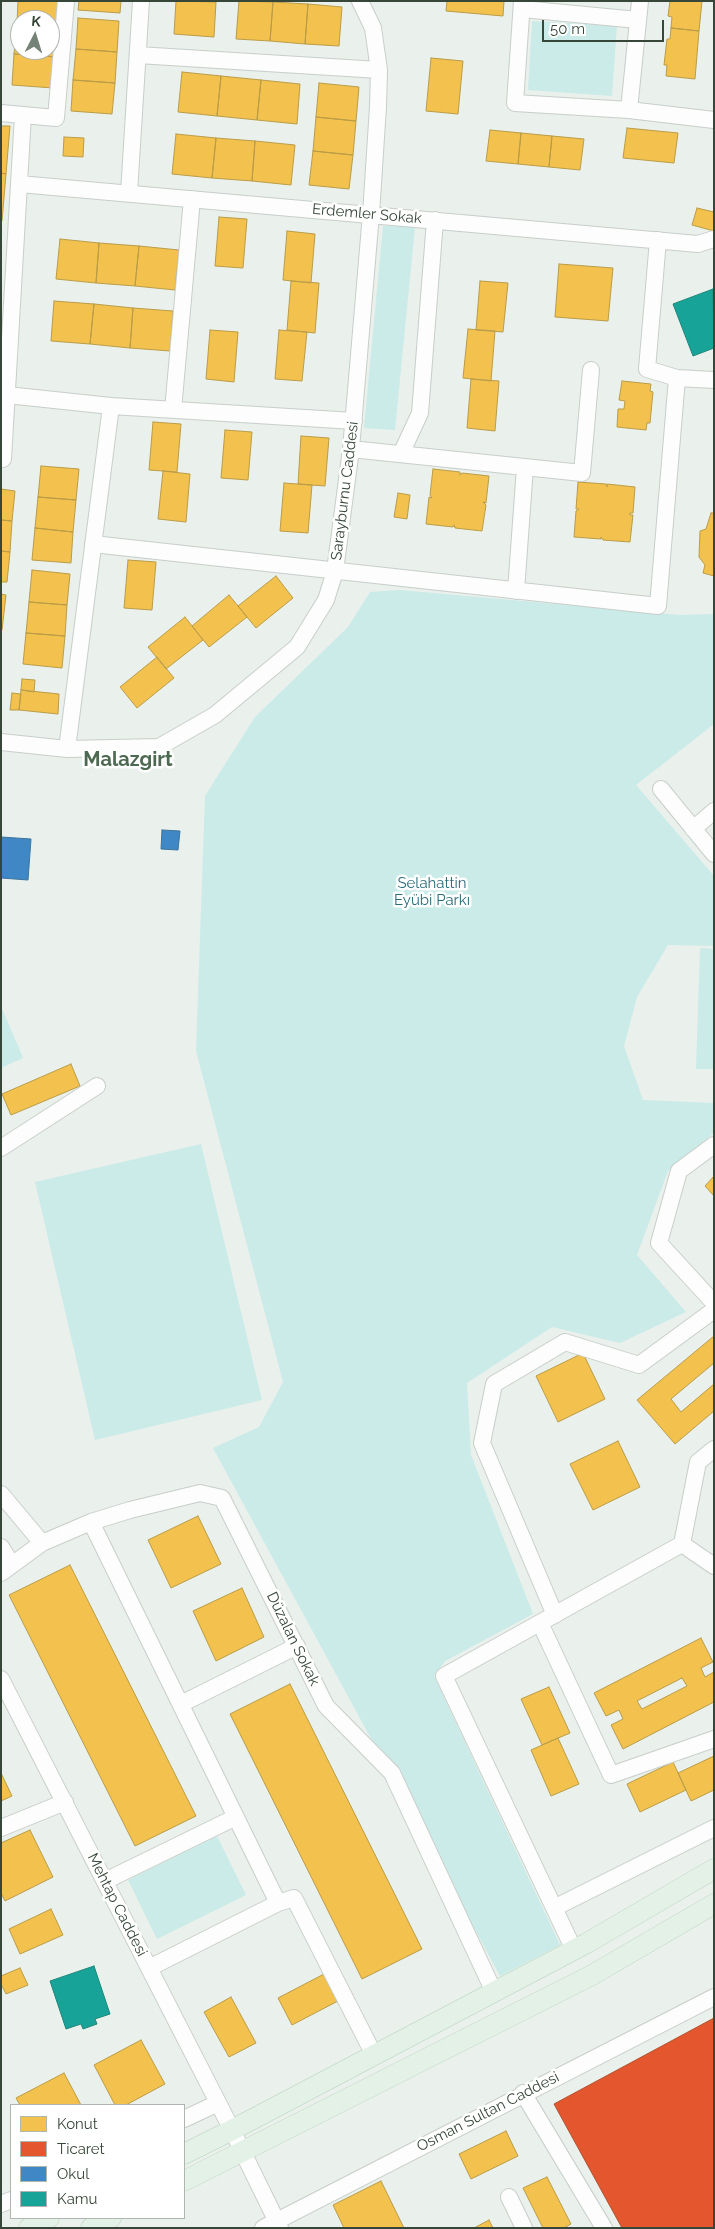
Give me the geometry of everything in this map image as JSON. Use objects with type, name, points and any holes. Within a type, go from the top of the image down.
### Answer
[{"type":"main road","points":[[185,2154],[574,1950],[714,1870]]},
{"type":"main road","points":[[185,2180],[592,1975],[714,1904]]},
{"type":"main road","points":[[28,2228],[48,2219]]},
{"type":"main road","points":[[91,2228],[109,2219]]},
{"type":"street","points":[[1,113],[56,118],[66,1]]},
{"type":"street","points":[[129,194],[141,1]]},
{"type":"street","name":"Sarayburnu Caddesi","points":[[1,742],[67,749],[159,747],[214,715],[296,647],[326,600],[335,571],[351,449],[371,214],[379,70],[372,28],[360,1]]},
{"type":"street","points":[[629,110],[640,1]]},
{"type":"street","points":[[638,20],[522,5],[515,103],[629,110],[714,120]]},
{"type":"street","points":[[138,55],[379,70]]},
{"type":"street","points":[[1,459],[3,459],[7,394],[6,310],[8,259],[19,184],[23,116]]},
{"type":"street","name":"Erdemler Sokak","points":[[19,184],[698,244],[714,239]]},
{"type":"street","points":[[173,410],[192,199]]},
{"type":"street","points":[[401,454],[420,413],[435,220]]},
{"type":"street","points":[[658,240],[647,369],[677,378],[714,380]]},
{"type":"street","points":[[351,449],[582,473],[591,370]]},
{"type":"street","points":[[93,544],[658,606],[677,378]]},
{"type":"street","points":[[7,394],[111,406],[354,421]]},
{"type":"street","points":[[67,749],[111,406]]},
{"type":"street","points":[[516,591],[525,467]]},
{"type":"street","points":[[661,789],[714,854]]},
{"type":"street","points":[[693,828],[714,811]]},
{"type":"street","points":[[1,1148],[97,1086]]},
{"type":"street","points":[[714,1145],[678,1171],[659,1244],[714,1303]]},
{"type":"street","points":[[555,1615],[482,1443],[494,1384],[565,1342],[639,1365],[714,1310]]},
{"type":"street","points":[[574,1950],[444,1676],[682,1544],[698,1462],[714,1448]]},
{"type":"street","name":"Düzalan Sokak","points":[[7,1569],[42,1543],[91,1522],[200,1493],[222,1498],[326,1706],[392,1773],[494,1992]]},
{"type":"street","points":[[1,1494],[42,1543]]},
{"type":"street","points":[[91,1522],[278,1903]]},
{"type":"street","points":[[682,1544],[714,1566]]},
{"type":"street","points":[[1,1547],[7,1569]]},
{"type":"street","points":[[540,1623],[611,1775],[714,1739]]},
{"type":"street","points":[[181,1704],[297,1646]]},
{"type":"street","name":"Mehtap Caddesi","points":[[1,1679],[232,2130],[273,2225]]},
{"type":"street","points":[[1,1828],[65,1802]]},
{"type":"street","points":[[105,1881],[236,1817]]},
{"type":"street","points":[[554,1908],[714,1828]]},
{"type":"street","points":[[149,1968],[278,1903],[294,1898],[374,2055]]},
{"type":"street","name":"Osman Sultan Caddesi","points":[[273,2225],[523,2093],[714,1997]]},
{"type":"street","points":[[523,2093],[604,2228]]},
{"type":"street","points":[[185,2119],[218,2103]]},
{"type":"street","points":[[508,2197],[524,2228]]},
{"type":"green space","points":[[532,21],[617,26],[612,96],[528,90]]},
{"type":"green space","points":[[383,226],[415,227],[395,430],[364,428]]},
{"type":"green space","name":"Selahattin Eyübi Parkı","points":[[400,590],[679,615],[714,614],[714,724],[636,785],[714,876],[714,946],[668,945],[637,997],[624,1046],[643,1100],[714,1103],[714,1133],[668,1171],[637,1255],[686,1312],[620,1343],[552,1327],[467,1383],[471,1455],[533,1614],[445,1661],[434,1676],[560,1945],[500,1976],[213,1448],[259,1427],[283,1382],[196,1051],[205,796],[255,717],[348,627],[370,592]]},
{"type":"green space","points":[[700,948],[714,949],[714,1069],[696,1069]]},
{"type":"green space","points":[[1,1006],[23,1058],[1,1068]]},
{"type":"green space","points":[[201,1144],[262,1400],[95,1440],[35,1182]]},
{"type":"green space","points":[[217,1836],[246,1895],[157,1939],[128,1880]]},
{"type":"building: Konut","points":[[18,1],[60,1],[59,10],[18,10]]},
{"type":"building: Konut","points":[[79,1],[121,1],[120,13],[78,10]]},
{"type":"building: Konut","points":[[176,1],[216,2],[214,37],[174,34]]},
{"type":"building: Konut","points":[[239,1],[273,2],[270,41],[236,39]]},
{"type":"building: Konut","points":[[447,1],[504,1],[503,16],[446,11]]},
{"type":"building: Konut","points":[[670,1],[702,1],[699,31],[671,28],[672,17],[668,16]]},
{"type":"building: Konut","points":[[273,2],[308,4],[305,44],[270,41]]},
{"type":"building: Konut","points":[[308,4],[342,7],[339,46],[305,44]]},
{"type":"building: Konut","points":[[78,18],[119,21],[117,52],[76,49]]},
{"type":"building: Konut","points":[[671,28],[699,31],[695,79],[666,76],[667,65],[664,65],[667,39],[670,39]]},
{"type":"building: Konut","points":[[76,49],[117,52],[115,83],[73,80]]},
{"type":"building: Konut","points":[[431,58],[463,61],[458,114],[426,111]]},
{"type":"building: Konut","points":[[14,60],[56,60],[53,88],[12,85]]},
{"type":"building: Konut","points":[[182,72],[221,76],[217,116],[178,112]]},
{"type":"building: Konut","points":[[221,76],[261,80],[257,120],[217,116]]},
{"type":"building: Konut","points":[[73,80],[115,83],[112,114],[71,111]]},
{"type":"building: Konut","points":[[261,80],[300,84],[297,124],[257,120]]},
{"type":"building: Konut","points":[[319,83],[359,87],[356,121],[316,117]]},
{"type":"building: Konut","points":[[316,117],[356,121],[353,155],[313,151]]},
{"type":"building: Konut","points":[[1,126],[10,126],[6,174],[1,173]]},
{"type":"building: Konut","points":[[627,128],[678,133],[674,163],[623,158]]},
{"type":"building: Konut","points":[[490,130],[521,133],[518,164],[486,161]]},
{"type":"building: Konut","points":[[521,133],[552,136],[549,167],[518,164]]},
{"type":"building: Konut","points":[[176,134],[216,138],[212,178],[172,174]]},
{"type":"building: Konut","points":[[552,136],[584,139],[580,170],[549,167]]},
{"type":"building: Konut","points":[[64,137],[84,138],[83,157],[63,156]]},
{"type":"building: Konut","points":[[216,138],[255,141],[252,181],[212,178]]},
{"type":"building: Konut","points":[[255,141],[295,145],[291,185],[252,181]]},
{"type":"building: Konut","points":[[313,151],[353,155],[349,189],[309,185]]},
{"type":"building: Konut","points":[[1,173],[6,174],[2,221],[1,221]]},
{"type":"building: Konut","points":[[697,208],[714,212],[714,231],[692,225]]},
{"type":"building: Konut","points":[[219,217],[247,219],[243,268],[215,266]]},
{"type":"building: Konut","points":[[287,231],[315,234],[311,283],[283,280]]},
{"type":"building: Konut","points":[[60,239],[99,243],[96,283],[56,279]]},
{"type":"building: Konut","points":[[99,243],[139,246],[135,286],[96,283]]},
{"type":"building: Konut","points":[[139,246],[179,250],[175,290],[135,286]]},
{"type":"building: Konut","points":[[559,264],[613,268],[608,321],[555,317]]},
{"type":"building: Konut","points":[[291,281],[319,283],[315,333],[287,330]]},
{"type":"building: Konut","points":[[480,281],[508,283],[503,332],[476,330]]},
{"type":"building: Konut","points":[[54,301],[94,304],[90,344],[51,341]]},
{"type":"building: Konut","points":[[94,304],[133,308],[130,348],[90,344]]},
{"type":"building: Konut","points":[[133,308],[173,311],[170,351],[130,348]]},
{"type":"building: Konut","points":[[468,329],[495,331],[491,381],[463,378]]},
{"type":"building: Konut","points":[[210,330],[238,332],[234,382],[206,379]]},
{"type":"building: Konut","points":[[279,330],[307,332],[302,381],[275,379]]},
{"type":"building: Konut","points":[[471,379],[499,381],[495,431],[467,428]]},
{"type":"building: Konut","points":[[622,381],[651,384],[650,391],[653,392],[650,423],[647,423],[646,430],[617,427],[618,409],[624,409],[625,401],[619,400]]},
{"type":"building: Konut","points":[[153,422],[181,424],[177,472],[149,470]]},
{"type":"building: Konut","points":[[225,430],[252,432],[248,480],[221,478]]},
{"type":"building: Konut","points":[[301,436],[329,438],[325,486],[298,484]]},
{"type":"building: Konut","points":[[41,466],[79,469],[76,500],[38,497]]},
{"type":"building: Konut","points":[[433,469],[460,472],[460,475],[462,473],[489,476],[486,503],[483,502],[486,505],[482,531],[455,528],[454,525],[453,527],[426,524],[429,497],[432,498],[430,495]]},
{"type":"building: Konut","points":[[163,471],[190,474],[186,522],[158,519]]},
{"type":"building: Konut","points":[[578,482],[606,484],[607,487],[607,484],[635,487],[633,513],[630,513],[630,515],[633,515],[630,542],[603,540],[601,537],[601,539],[574,537],[576,511],[579,509],[576,509]]},
{"type":"building: Konut","points":[[284,483],[312,485],[308,533],[280,531]]},
{"type":"building: Konut","points":[[1,489],[15,491],[12,521],[1,520]]},
{"type":"building: Konut","points":[[398,493],[410,495],[407,519],[394,517]]},
{"type":"building: Konut","points":[[38,497],[76,500],[73,532],[35,528]]},
{"type":"building: Konut","points":[[711,513],[714,513],[714,576],[703,573],[705,565],[699,557],[700,531],[706,529]]},
{"type":"building: Konut","points":[[1,520],[12,521],[10,552],[1,551]]},
{"type":"building: Konut","points":[[35,528],[73,532],[71,563],[32,560]]},
{"type":"building: Konut","points":[[1,551],[10,552],[7,582],[1,582]]},
{"type":"building: Konut","points":[[128,560],[156,562],[152,610],[124,608]]},
{"type":"building: Konut","points":[[32,570],[70,574],[67,605],[29,602]]},
{"type":"building: Konut","points":[[276,576],[293,598],[256,628],[238,606]]},
{"type":"building: Konut","points":[[1,594],[6,595],[2,630],[1,630]]},
{"type":"building: Konut","points":[[229,595],[247,617],[209,647],[192,626]]},
{"type":"building: Konut","points":[[29,602],[67,605],[65,636],[26,633]]},
{"type":"building: Konut","points":[[185,617],[203,640],[166,669],[148,647]]},
{"type":"building: Konut","points":[[26,633],[65,636],[62,668],[23,664]]},
{"type":"building: Konut","points":[[157,657],[174,678],[137,708],[120,687]]},
{"type":"building: Konut","points":[[22,679],[35,680],[34,692],[21,690]]},
{"type":"building: Konut","points":[[21,690],[59,694],[58,714],[19,710]]},
{"type":"building: Konut","points":[[12,693],[21,694],[19,710],[10,710]]},
{"type":"building: Konut","points":[[71,1064],[80,1086],[11,1115],[2,1094]]},
{"type":"building: Konut","points":[[714,1176],[714,1196],[705,1186]]},
{"type":"building: Konut","points":[[714,1336],[714,1363],[671,1399],[681,1412],[714,1384],[714,1411],[675,1444],[637,1400]]},
{"type":"building: Konut","points":[[583,1353],[605,1399],[558,1422],[536,1376]]},
{"type":"building: Konut","points":[[618,1441],[640,1487],[593,1510],[570,1464]]},
{"type":"building: Konut","points":[[198,1516],[221,1564],[171,1588],[148,1540]]},
{"type":"building: Konut","points":[[70,1565],[196,1816],[135,1846],[9,1595]]},
{"type":"building: Konut","points":[[242,1588],[264,1637],[216,1661],[193,1611]]},
{"type":"building: Konut","points":[[701,1638],[713,1662],[701,1668],[705,1677],[714,1672],[714,1702],[623,1749],[611,1725],[623,1719],[619,1710],[606,1716],[594,1693]],"holes":[[[682,1678],[687,1686],[642,1709],[637,1701]]]},
{"type":"building: Konut","points":[[290,1684],[422,1949],[362,1979],[230,1714]]},
{"type":"building: Konut","points":[[549,1687],[570,1733],[542,1745],[521,1699]]},
{"type":"building: Konut","points":[[558,1738],[579,1784],[551,1796],[531,1750]]},
{"type":"building: Konut","points":[[714,1756],[714,1790],[691,1801],[678,1773]]},
{"type":"building: Konut","points":[[673,1762],[686,1790],[640,1812],[627,1784]]},
{"type":"building: Konut","points":[[1,1773],[12,1796],[1,1801]]},
{"type":"building: Konut","points":[[30,1830],[53,1877],[5,1901],[1,1893],[1,1843]]},
{"type":"building: Konut","points":[[51,1909],[63,1935],[20,1954],[9,1929]]},
{"type":"building: Konut","points":[[20,1968],[28,1985],[6,1994],[1,1984],[1,1976]]},
{"type":"building: Konut","points":[[324,1974],[338,2001],[292,2025],[278,1998]]},
{"type":"building: Konut","points":[[231,1997],[256,2043],[229,2057],[204,2012]]},
{"type":"building: Konut","points":[[141,2040],[165,2084],[128,2104],[114,2104],[94,2065]]},
{"type":"building: Konut","points":[[64,2073],[80,2104],[19,2104],[16,2098]]},
{"type":"building: Konut","points":[[506,2131],[518,2156],[471,2179],[459,2154]]},
{"type":"building: Konut","points":[[547,2177],[571,2224],[564,2228],[543,2228],[523,2188]]},
{"type":"building: Konut","points":[[381,2181],[404,2228],[344,2228],[333,2205]]},
{"type":"building: Konut","points":[[489,2220],[493,2228],[474,2228]]},
{"type":"building: Ticaret","points":[[714,2018],[714,2228],[622,2228],[554,2104]]},
{"type":"building: Okul","points":[[162,830],[180,831],[178,850],[161,849]]},
{"type":"building: Okul","points":[[1,837],[31,839],[28,880],[1,878]]},
{"type":"building: Kamu","points":[[713,289],[714,348],[693,356],[673,304]]},
{"type":"building: Kamu","points":[[94,1966],[110,2014],[95,2019],[97,2024],[83,2029],[81,2024],[66,2029],[50,1981]]},
{"type":"district","name":"Malazgirt","points":[[128,760]]}]
